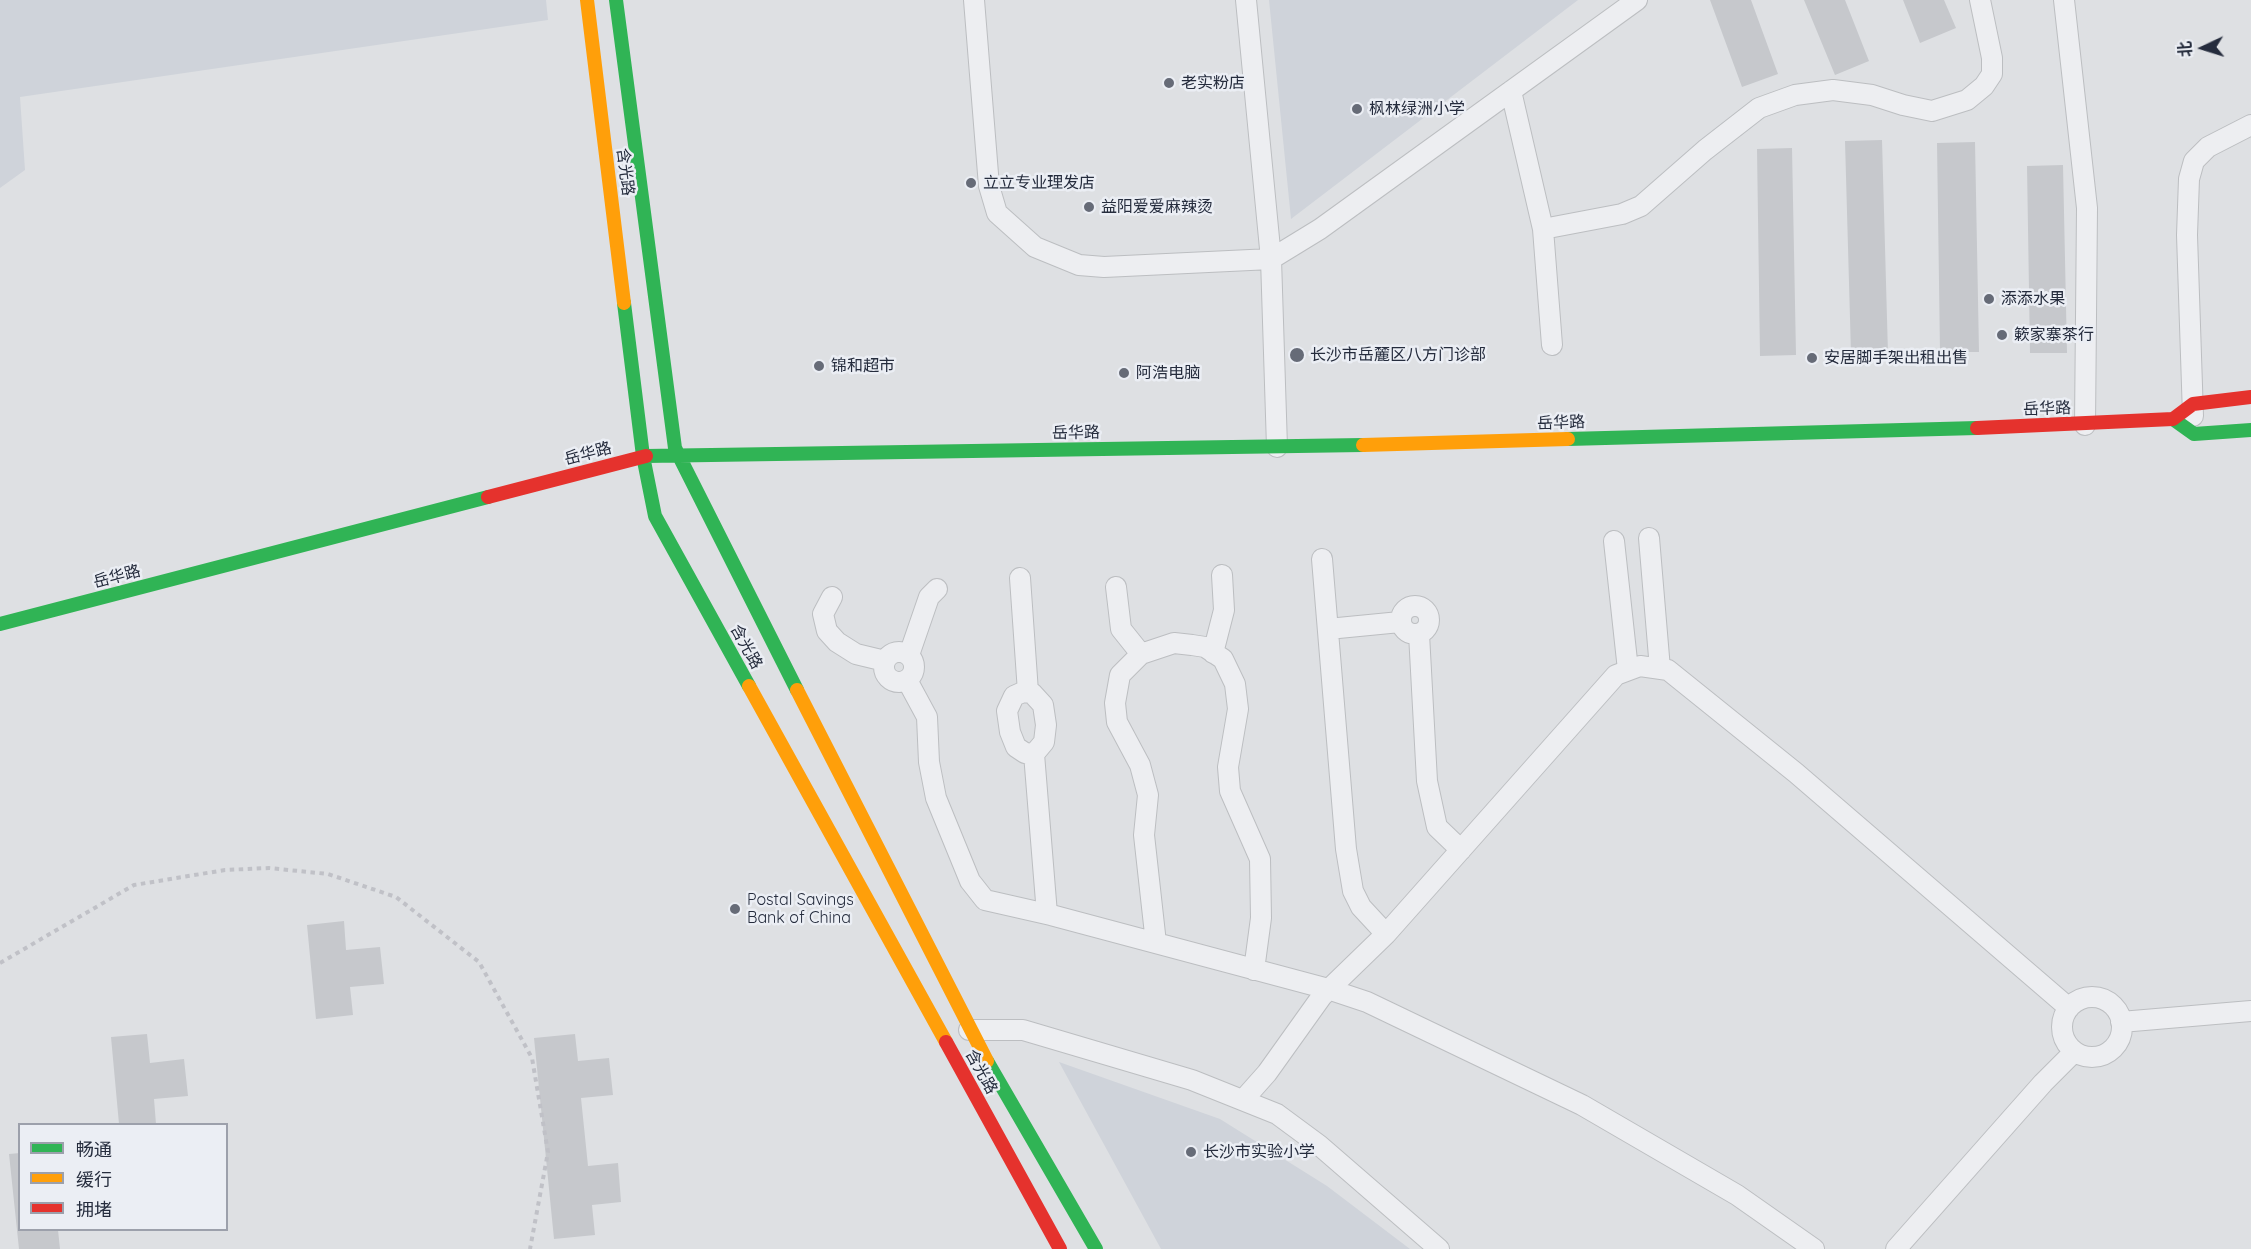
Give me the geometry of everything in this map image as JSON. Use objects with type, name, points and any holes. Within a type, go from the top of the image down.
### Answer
[{"type":"main road","name":"含光路","points":[[587,0],[643,456],[655,516],[1060,1249]]},
{"type":"main road","name":"含光路","points":[[616,0],[677,454],[969,1030],[1096,1249]]},
{"type":"main road","points":[[2251,397],[2193,404],[2173,419],[2194,434],[2251,430]]},
{"type":"main road","name":"岳华路","points":[[0,624],[643,456],[1277,447],[2085,424],[2173,419]]},
{"type":"street","points":[[974,0],[989,186],[997,213],[1018,235],[1035,247],[1079,265],[1104,267],[1271,259],[1320,230],[1637,0]]},
{"type":"street","points":[[1246,0],[1271,259],[1277,447]]},
{"type":"street","points":[[1543,229],[1622,214],[1641,206],[1705,150],[1760,108],[1795,95],[1833,90],[1872,94],[1903,105],[1932,111],[1967,100],[1984,86],[1992,74],[1992,58],[1980,0]]},
{"type":"street","points":[[2064,0],[2087,208],[2085,424]]},
{"type":"street","points":[[1511,91],[1543,229],[1552,345]]},
{"type":"street","points":[[2194,434],[2187,235],[2189,179],[2194,161],[2208,147],[2251,125]]},
{"type":"street","points":[[1649,538],[1660,669]]},
{"type":"street","points":[[1614,541],[1628,670]]},
{"type":"street","points":[[1322,559],[1346,849],[1353,891],[1361,907],[1386,934]]},
{"type":"street","points":[[1213,653],[1224,610],[1222,575]]},
{"type":"street","points":[[1020,578],[1028,692],[1043,705],[1046,725],[1044,741],[1034,754],[1047,914]]},
{"type":"street","points":[[1116,586],[1120,629],[1141,654]]},
{"type":"street","points":[[909,655],[929,597],[937,590]]},
{"type":"street","points":[[832,597],[823,614],[827,631],[837,642],[856,654],[885,661]]},
{"type":"street","points":[[1328,629],[1400,622],[1406,608],[1420,606],[1426,610],[1429,617],[1428,625],[1419,634],[1427,781],[1437,827],[1461,850]]},
{"type":"street","points":[[1156,943],[1144,835],[1148,795],[1140,765],[1117,722],[1115,703],[1120,675],[1141,654],[1174,643],[1205,647],[1222,659],[1235,684],[1238,709],[1228,767],[1230,791],[1260,859],[1261,918],[1254,970]]},
{"type":"street","points":[[901,651],[909,655],[914,663],[913,673],[907,680],[898,682],[889,678],[885,670],[885,661],[891,654],[901,651]]},
{"type":"street","points":[[1242,1100],[1267,1073],[1328,989],[1386,934],[1616,675],[1640,666],[1668,670],[1796,773],[2069,1008]]},
{"type":"street","points":[[907,680],[927,717],[929,762],[936,798],[970,881],[985,900],[1156,943],[1328,989],[1367,1002],[1582,1105],[1737,1195],[1814,1249]]},
{"type":"street","points":[[1028,692],[1014,696],[1007,711],[1010,732],[1016,747],[1025,753],[1034,754]]},
{"type":"street","points":[[2092,996],[2110,1002],[2121,1017],[2121,1022],[2121,1036],[2110,1052],[2092,1058],[2073,1052],[2063,1036],[2062,1017],[2074,1002],[2092,996]]},
{"type":"street","points":[[2121,1022],[2251,1011]]},
{"type":"street","points":[[969,1030],[1023,1030],[1192,1080],[1277,1114],[1319,1145],[1439,1249]]},
{"type":"street","points":[[1896,1249],[2073,1052]]},
{"type":"path","points":[[0,963],[134,885],[225,870],[269,868],[328,874],[396,897],[479,962],[532,1058],[548,1152],[530,1249]]},
{"type":"shaded area","points":[[0,0],[546,0],[548,20],[20,97],[25,170],[0,188]]},
{"type":"shaded area","name":"枫林绿洲小学","points":[[1269,0],[1578,0],[1291,219]]},
{"type":"shaded area","name":"长沙市实验小学","points":[[1059,1062],[1220,1119],[1327,1186],[1410,1249],[1161,1249]]},
{"type":"building","points":[[1710,0],[1751,0],[1778,74],[1742,87]]},
{"type":"building","points":[[1804,0],[1845,0],[1869,61],[1835,75]]},
{"type":"building","points":[[1903,0],[1944,0],[1956,28],[1920,43]]},
{"type":"building","points":[[1882,140],[1888,354],[1851,354],[1845,141]]},
{"type":"building","points":[[1975,142],[1979,352],[1940,352],[1937,143]]},
{"type":"building","points":[[1792,148],[1796,355],[1760,356],[1757,149]]},
{"type":"building","points":[[2063,165],[2067,353],[2030,353],[2027,166]]},
{"type":"building","points":[[344,921],[346,950],[380,947],[384,984],[350,987],[353,1015],[316,1019],[307,925]]},
{"type":"building","points":[[147,1034],[150,1063],[184,1059],[188,1096],[154,1099],[156,1123],[119,1123],[111,1037]]},
{"type":"building","points":[[575,1034],[578,1061],[609,1058],[613,1095],[581,1098],[588,1166],[618,1163],[621,1202],[592,1205],[595,1235],[554,1239],[534,1038]]},
{"type":"building","points":[[18,1153],[18,1231],[58,1231],[60,1249],[19,1249],[9,1154]]},
{"type":"traffic: fast","points":[[616,0],[675,448],[797,690]]},
{"type":"traffic: fast","points":[[624,303],[643,456],[655,516],[749,686]]},
{"type":"traffic: fast","points":[[2173,419],[2194,434],[2251,430]]},
{"type":"traffic: fast","points":[[1568,439],[1977,428]]},
{"type":"traffic: fast","points":[[646,456],[1363,445]]},
{"type":"traffic: fast","points":[[0,624],[488,497]]},
{"type":"traffic: fast","points":[[987,1061],[1096,1249]]},
{"type":"traffic: slow","points":[[587,0],[624,303]]},
{"type":"traffic: slow","points":[[1363,445],[1568,439]]},
{"type":"traffic: slow","points":[[749,686],[946,1042]]},
{"type":"traffic: slow","points":[[797,690],[987,1061]]},
{"type":"traffic: jam","points":[[1977,428],[2173,419],[2193,404],[2251,397]]},
{"type":"traffic: jam","points":[[488,497],[646,456]]},
{"type":"traffic: jam","points":[[946,1042],[1060,1249]]},
{"type":"place","name":"老实粉店","points":[[1169,83]]},
{"type":"place","name":"枫林绿洲小学","points":[[1357,109]]},
{"type":"place","name":"立立专业理发店","points":[[971,183]]},
{"type":"place","name":"益阳爱爱麻辣烫","points":[[1089,207]]},
{"type":"place","name":"添添水果","points":[[1989,299]]},
{"type":"place","name":"簌家寨茶行","points":[[2002,335]]},
{"type":"place","name":"长沙市岳麓区八方门诊部","points":[[1297,355]]},
{"type":"place","name":"安居脚手架出租出售","points":[[1812,358]]},
{"type":"place","name":"锦和超市","points":[[819,366]]},
{"type":"place","name":"阿浩电脑","points":[[1124,373]]},
{"type":"place","name":"Postal Savings Bank of China","points":[[735,909]]},
{"type":"place","name":"长沙市实验小学","points":[[1191,1152]]}]
